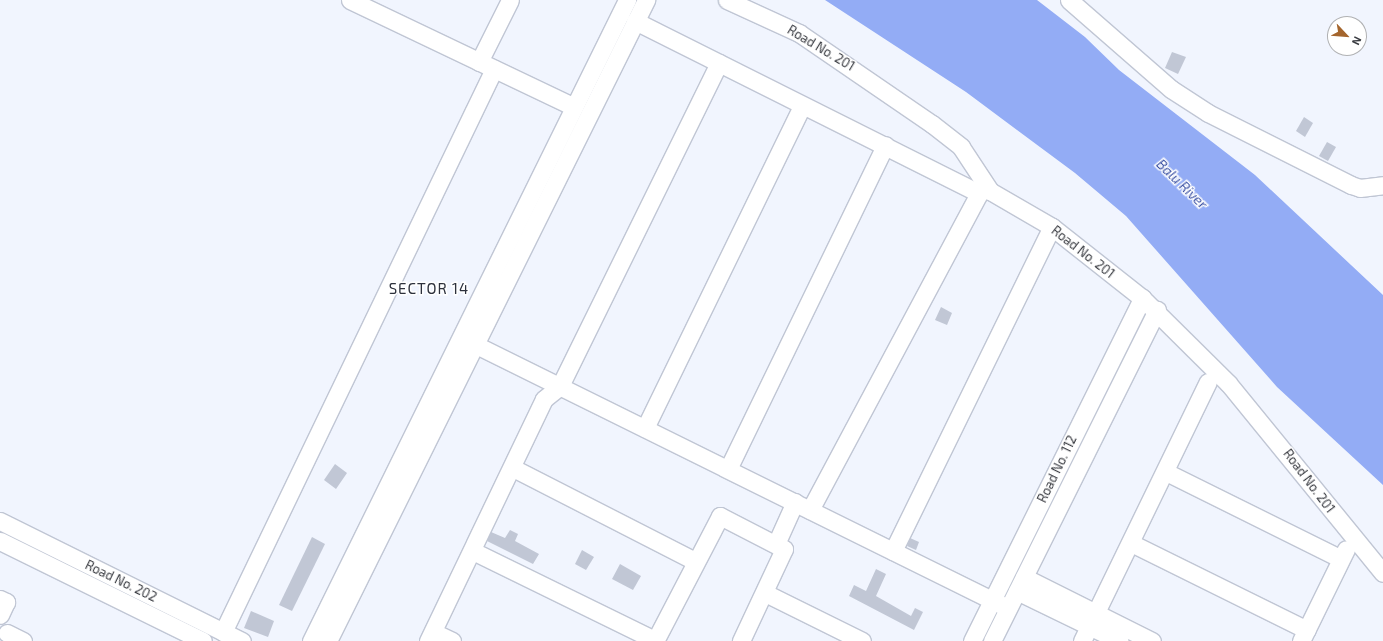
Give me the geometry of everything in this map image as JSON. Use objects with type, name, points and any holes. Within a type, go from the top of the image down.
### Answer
[{"type":"street","points":[[350,0],[574,107]]},
{"type":"street","points":[[479,62],[510,0]]},
{"type":"street","points":[[311,641],[628,0]]},
{"type":"street","points":[[328,641],[646,0]]},
{"type":"street","name":"Road No. 201","points":[[727,0],[799,33],[872,80],[961,147],[981,188],[1052,226],[1157,310],[1210,363],[1284,447],[1356,542],[1383,573]]},
{"type":"street","points":[[1069,0],[1171,89],[1208,113],[1351,185],[1360,188],[1383,186]]},
{"type":"street","points":[[635,21],[802,106],[981,188],[810,510]]},
{"type":"street","points":[[452,641],[430,636],[513,468],[544,399],[560,386],[720,64]]},
{"type":"street","points":[[223,632],[494,69]]},
{"type":"street","points":[[645,428],[802,106]]},
{"type":"street","points":[[728,470],[885,145]]},
{"type":"street","points":[[893,551],[1052,226]]},
{"type":"street","name":"Road No. 112","points":[[972,641],[1142,298]]},
{"type":"street","name":"Road No. 112","points":[[992,641],[1157,310]]},
{"type":"street","points":[[476,345],[1008,608]]},
{"type":"street","points":[[1090,627],[1166,472],[1208,382]]},
{"type":"street","points":[[513,468],[695,561]]},
{"type":"street","points":[[1166,472],[1341,560]]},
{"type":"street","points":[[776,544],[795,502]]},
{"type":"street","points":[[473,551],[655,640],[695,561],[720,516],[776,544],[784,550],[765,593],[740,641]]},
{"type":"street","name":"Road No. 202","points":[[0,521],[242,641]]},
{"type":"street","points":[[1306,637],[1341,560],[1356,542]]},
{"type":"street","points":[[1306,637],[1356,542]]},
{"type":"street","points":[[1131,543],[1306,637]]},
{"type":"street","name":"Road No. 202","points":[[1,544],[177,634],[204,641]]},
{"type":"street","points":[[1020,584],[1090,627],[1120,641]]},
{"type":"street","points":[[765,593],[862,641]]},
{"type":"street","points":[[0,599],[6,602],[0,615]]},
{"type":"street","points":[[177,634],[192,616]]},
{"type":"street","points":[[1090,627],[1152,641]]},
{"type":"street","points":[[7,633],[23,641]]},
{"type":"water","name":"Balu River","points":[[825,0],[1037,0],[1085,37],[1119,70],[1255,175],[1383,295],[1383,485],[1277,387],[1126,216],[1075,173],[966,92]]},
{"type":"building","points":[[1172,52],[1186,57],[1178,74],[1165,68]]},
{"type":"building","points":[[1304,117],[1313,123],[1305,137],[1296,131]]},
{"type":"building","points":[[1327,142],[1336,147],[1328,161],[1319,156]]},
{"type":"building","points":[[941,307],[952,313],[947,325],[935,320]]},
{"type":"building","points":[[335,464],[347,473],[336,489],[324,480]]},
{"type":"building","points":[[510,530],[518,534],[515,541],[539,554],[533,564],[487,541],[491,532],[505,538]]},
{"type":"building","points":[[312,537],[325,544],[292,611],[279,605]]},
{"type":"building","points":[[910,538],[919,542],[916,550],[907,546]]},
{"type":"building","points":[[582,550],[594,557],[586,570],[575,564]]},
{"type":"building","points":[[620,564],[641,576],[633,590],[612,579]]},
{"type":"building","points":[[876,569],[886,574],[876,596],[911,616],[915,608],[923,612],[914,630],[849,596],[854,585],[866,591]]},
{"type":"building","points":[[251,611],[274,621],[268,637],[244,628]]},
{"type":"district","name":"SECTOR 14","points":[[429,289]]}]
